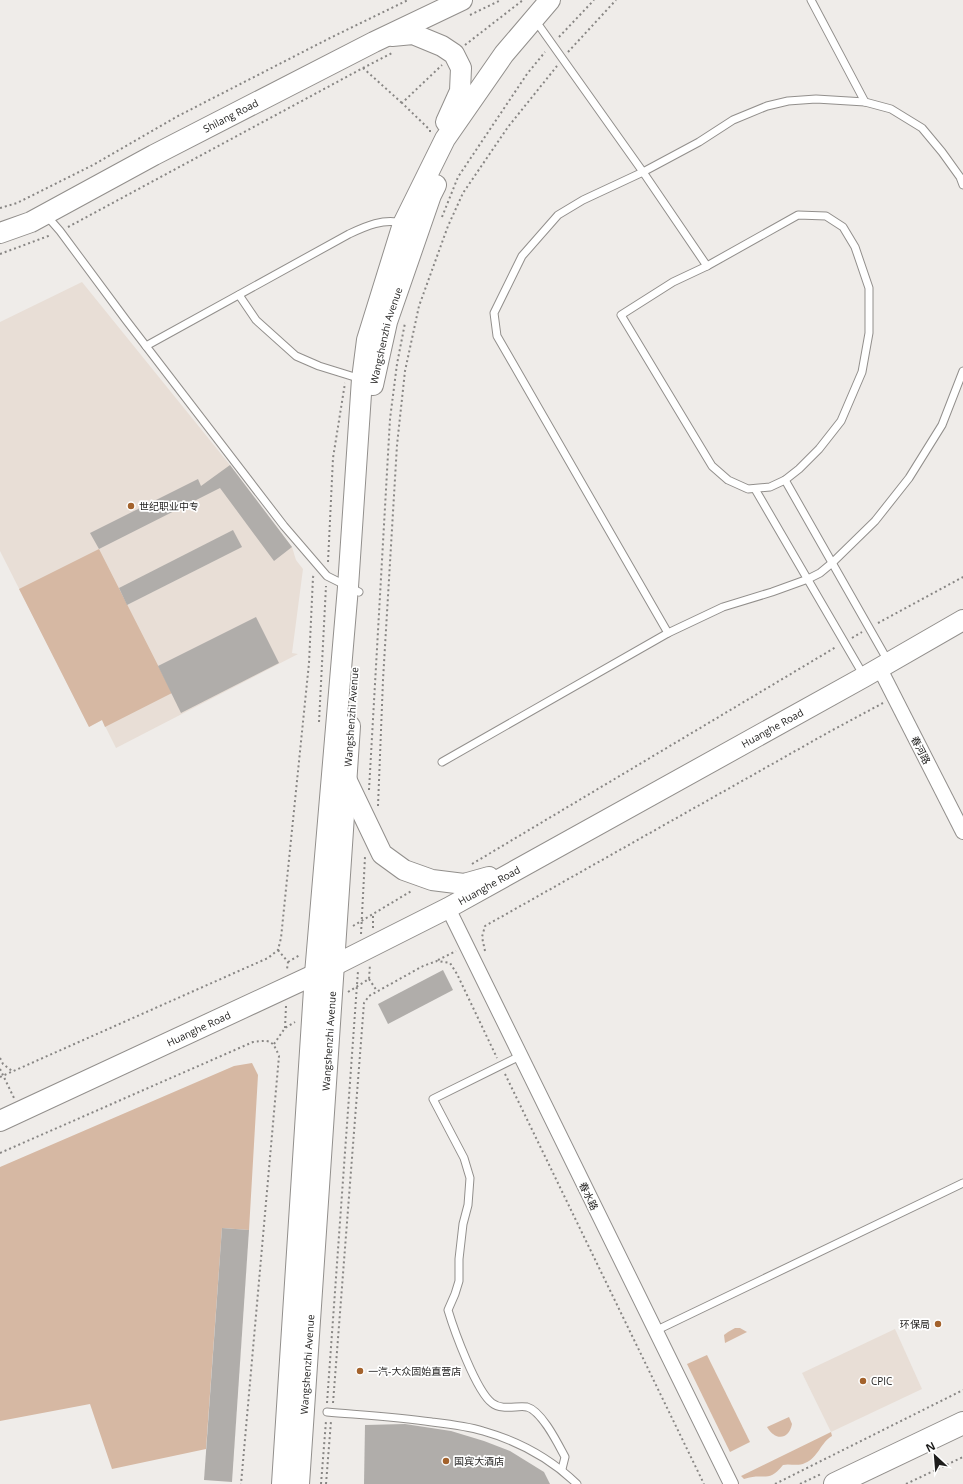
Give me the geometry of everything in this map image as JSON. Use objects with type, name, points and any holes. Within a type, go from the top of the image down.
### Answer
[{"type":"main road","name":"Shilang Road","points":[[0,225],[14,221],[67,198],[204,122],[448,0]]},
{"type":"main road","name":"Shilang Road","points":[[0,233],[32,222],[154,155],[386,36],[462,0]]},
{"type":"main road","points":[[431,195],[434,159],[445,139],[504,54],[550,0]]},
{"type":"main road","name":"Wangshenzhi Avenue","points":[[298,1484],[346,780],[354,590],[367,381],[387,322],[411,226],[431,195],[453,149],[481,101],[563,0]]},
{"type":"main road","points":[[386,36],[413,34],[442,46],[454,54],[461,68],[460,91],[441,134],[411,226]]},
{"type":"main road","points":[[282,1484],[315,974],[354,590]]},
{"type":"main road","name":"Huanghe Road","points":[[1,1119],[334,966],[448,908],[878,670],[963,620]]},
{"type":"main road","points":[[346,780],[382,854],[404,870],[432,880],[464,884],[520,868]]},
{"type":"main road","points":[[835,1484],[963,1423]]},
{"type":"main road","points":[[863,1484],[963,1437]]},
{"type":"street","name":"春河路","points":[[878,670],[894,697],[963,832]]},
{"type":"street","name":"春水路","points":[[448,908],[731,1484]]},
{"type":"lane","points":[[811,0],[865,102]]},
{"type":"lane","points":[[540,27],[643,172],[707,266]]},
{"type":"lane","points":[[668,633],[497,336],[494,313],[522,256],[558,215],[583,200],[643,172],[699,142],[733,120],[767,106],[788,101],[816,99],[865,102],[891,109],[922,128],[960,177],[963,185]]},
{"type":"lane","points":[[46,214],[284,526],[327,576],[354,590]]},
{"type":"lane","points":[[798,215],[826,216],[843,227],[855,247],[869,288],[869,333],[862,372],[840,421],[819,449],[799,469],[785,480],[770,487],[748,489],[728,480],[712,466],[621,315],[673,282],[707,266],[798,215]]},
{"type":"lane","points":[[146,346],[369,225],[393,221],[411,226]]},
{"type":"lane","points":[[239,295],[256,320],[296,356],[319,366],[367,381]]},
{"type":"lane","points":[[442,762],[668,633],[724,607],[808,579],[832,563],[875,520],[909,478],[942,425],[963,371]]},
{"type":"lane","points":[[785,480],[869,628],[878,670]]},
{"type":"lane","points":[[755,489],[844,642],[878,670]]},
{"type":"lane","points":[[520,1056],[433,1099],[464,1158],[470,1178],[468,1205],[463,1224],[459,1259],[459,1281],[448,1310],[454,1331],[481,1391],[492,1404],[510,1408],[527,1407],[540,1416],[565,1457],[562,1469]]},
{"type":"lane","points":[[655,1331],[963,1183]]},
{"type":"lane","points":[[327,1412],[398,1417],[446,1423],[483,1430],[512,1441],[547,1459],[562,1469],[577,1484]]},
{"type":"path","points":[[0,208],[17,203],[93,165],[178,116],[408,0]]},
{"type":"path","points":[[442,217],[458,176],[527,74],[552,44],[594,0]]},
{"type":"path","points":[[378,813],[383,680],[397,445],[405,371],[419,306],[448,226],[463,193],[508,127],[562,59],[616,0]]},
{"type":"path","points":[[0,254],[60,231],[363,68],[402,102]]},
{"type":"path","points":[[369,793],[390,419],[397,364],[405,322]]},
{"type":"path","points":[[0,1077],[268,958],[278,950],[281,938],[310,663],[313,577],[320,568]]},
{"type":"path","points":[[471,864],[844,642],[963,577]]},
{"type":"path","points":[[487,957],[482,937],[485,926],[894,697]]},
{"type":"path","points":[[321,1484],[366,854]]},
{"type":"path","points":[[336,936],[416,888],[418,875]]},
{"type":"path","points":[[278,950],[288,962],[318,945]]},
{"type":"path","points":[[369,979],[377,991]]},
{"type":"path","points":[[274,1044],[285,1028]]},
{"type":"path","points":[[0,1153],[253,1042],[267,1040],[274,1044],[279,1056],[241,1484]]},
{"type":"path","points":[[0,1058],[3,1064],[12,1072]]},
{"type":"path","points":[[0,1069],[21,1111]]},
{"type":"path","points":[[775,1484],[963,1390]]},
{"type":"path","points":[[906,1484],[963,1456]]},
{"type":"shaded area","name":"世纪职业中专","points":[[82,282],[230,465],[292,547],[296,560],[303,569],[292,653],[298,654],[116,748],[102,720],[89,727],[0,551],[0,322]]},
{"type":"shaded area","points":[[99,549],[172,693],[105,727],[102,720],[89,727],[19,589]]},
{"type":"shaded area","points":[[252,1063],[258,1075],[249,1230],[222,1228],[206,1449],[112,1469],[90,1404],[0,1421],[0,1167],[234,1066]]},
{"type":"shaded area","points":[[735,1328],[740,1328],[747,1332],[725,1343],[724,1335]]},
{"type":"shaded area","name":"CPIC","points":[[895,1329],[922,1389],[831,1432],[802,1373]]},
{"type":"shaded area","points":[[707,1355],[750,1442],[730,1452],[687,1364]]},
{"type":"shaded area","points":[[789,1417],[792,1424],[785,1436],[781,1437],[770,1432],[767,1427]]},
{"type":"shaded area","points":[[831,1432],[832,1436],[825,1442],[813,1458],[805,1463],[799,1465],[783,1465],[778,1471],[769,1476],[744,1479],[741,1476]]},
{"type":"building","points":[[230,465],[292,547],[274,561],[220,488],[99,549],[90,533],[198,479],[201,486]]},
{"type":"building","points":[[233,530],[242,547],[127,605],[119,588]]},
{"type":"building","points":[[256,617],[279,663],[181,713],[158,666]]},
{"type":"building","points":[[443,970],[453,990],[388,1024],[378,1004]]},
{"type":"building","points":[[222,1228],[249,1230],[232,1482],[204,1480]]},
{"type":"building","name":"国宾大酒店","points":[[405,1424],[451,1431],[510,1451],[544,1472],[550,1484],[364,1484],[365,1425]]},
{"type":"place","name":"世纪职业中专","points":[[131,506]]},
{"type":"place","name":"环保局","points":[[938,1324]]},
{"type":"place","name":"一汽-大众固始直营店","points":[[360,1371]]},
{"type":"place","name":"CPIC","points":[[863,1381]]},
{"type":"place","name":"国宾大酒店","points":[[446,1461]]}]
